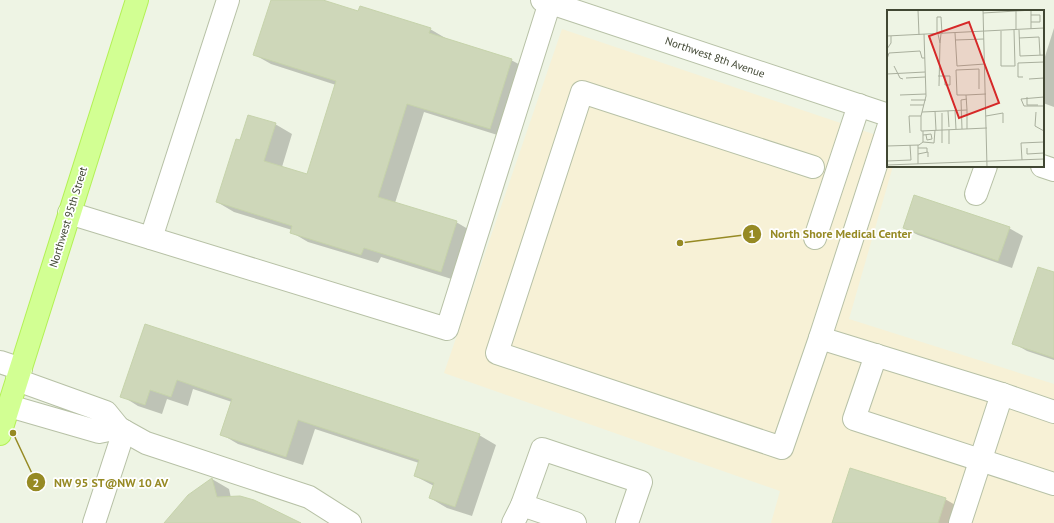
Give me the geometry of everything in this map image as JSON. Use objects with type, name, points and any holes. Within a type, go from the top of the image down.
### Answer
[{"type":"main road","name":"Northwest 95th Street","points":[[4,418],[136,0]]},
{"type":"street","points":[[151,238],[228,0]]},
{"type":"street","points":[[69,213],[447,328],[546,1]]},
{"type":"street","name":"Northwest 8th Avenue","points":[[546,1],[887,115]]},
{"type":"street","points":[[813,167],[582,92],[497,352],[782,448],[820,338],[887,131]]},
{"type":"street","points":[[816,238],[859,105]]},
{"type":"street","points":[[976,194],[986,167]]},
{"type":"street","points":[[1044,167],[1054,170]]},
{"type":"street","points":[[820,338],[1002,394],[1054,412]]},
{"type":"street","points":[[876,355],[854,419],[1054,484]]},
{"type":"street","points":[[0,362],[19,374],[106,412],[121,430],[146,443],[309,497],[350,523]]},
{"type":"street","points":[[960,523],[1002,394]]},
{"type":"street","points":[[4,418],[99,432],[121,430]]},
{"type":"street","points":[[94,523],[121,430]]},
{"type":"street","points":[[575,523],[518,514],[542,449],[641,482],[627,523]]},
{"type":"shaded area","points":[[562,29],[887,139],[887,167],[893,167],[849,319],[1054,384],[1054,523],[771,523],[780,491],[444,373]]},
{"type":"building","points":[[271,0],[323,0],[358,11],[360,6],[431,28],[429,33],[512,59],[490,129],[407,104],[378,197],[457,221],[441,272],[364,248],[361,255],[290,233],[292,226],[216,202],[236,139],[240,140],[248,115],[276,123],[264,161],[307,174],[336,81],[253,55]]},
{"type":"building","points":[[914,195],[1010,227],[998,261],[903,228]]},
{"type":"building","points":[[1038,267],[1054,272],[1054,358],[1012,344]]},
{"type":"building","points":[[145,324],[480,434],[455,507],[429,498],[434,483],[414,476],[419,460],[298,420],[286,457],[220,435],[232,399],[177,380],[171,397],[150,390],[145,405],[120,397]]},
{"type":"building","points":[[850,468],[946,498],[938,523],[832,523]]},
{"type":"building","points":[[212,478],[217,497],[240,496],[254,500],[301,523],[164,523],[188,495]]},
{"type":"place","name":"North Shore Medical Center","points":[[680,243]]},
{"type":"place","name":"NW 95 ST@NW 10 AV","points":[[13,433]]}]
